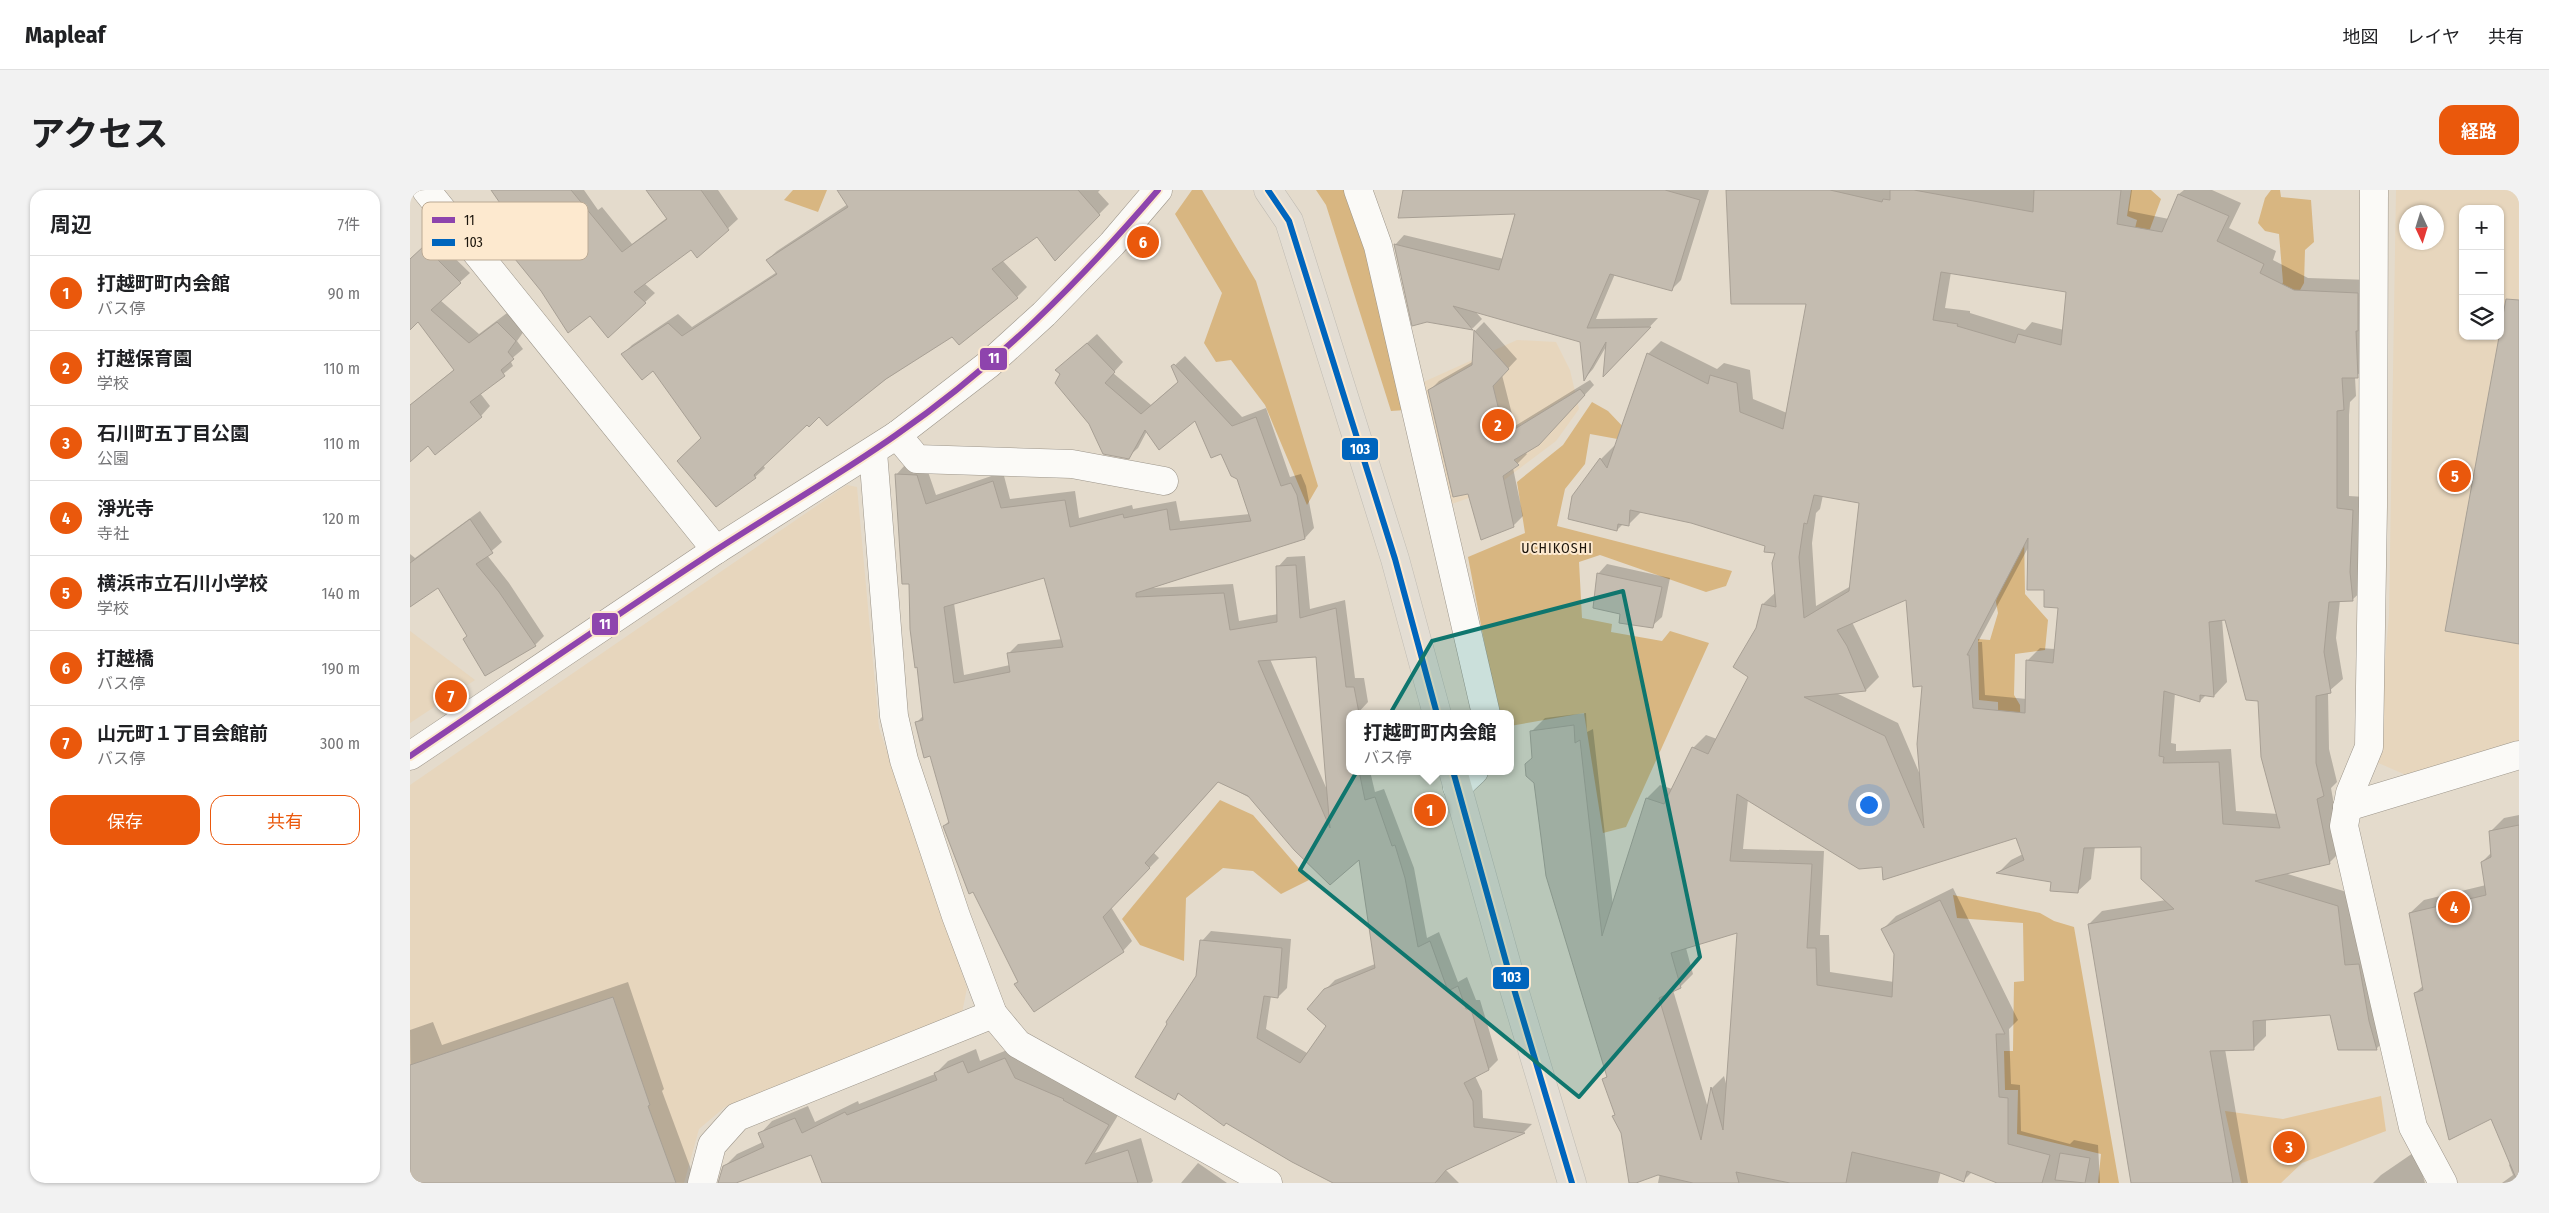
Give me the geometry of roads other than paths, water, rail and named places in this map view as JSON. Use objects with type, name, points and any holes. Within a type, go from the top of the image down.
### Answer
[{"type":"main road","points":[[1268,190],[1289,221],[1395,560],[1436,710]]},
{"type":"main road","points":[[1461,776],[1508,969],[1572,1183]]},
{"type":"street","points":[[426,190],[436,202]]},
{"type":"street","points":[[1358,190],[1378,246],[1485,710]]},
{"type":"street","points":[[2374,190],[2373,506],[2369,747],[2350,793],[2344,826],[2413,1127],[2443,1183]]},
{"type":"street","points":[[410,756],[716,550],[873,452],[897,434],[989,364],[1023,333],[1112,244],[1148,195]]},
{"type":"street","points":[[482,260],[716,550]]},
{"type":"street","points":[[897,434],[917,459],[1072,464],[1164,481]]},
{"type":"street","points":[[873,452],[894,716],[904,760],[956,916],[993,1014],[1018,1044],[1268,1183]]},
{"type":"street","points":[[2347,807],[2519,755]]},
{"type":"street","points":[[702,1183],[712,1145],[737,1117],[993,1014]]},
{"type":"place","name":"打越橋","points":[[1143,242]]},
{"type":"place","name":"打越保育園","points":[[1498,425]]},
{"type":"place","name":"横浜市立石川小学校","points":[[2455,476]]},
{"type":"place","name":"山元町１丁目会館前","points":[[451,696]]},
{"type":"place","name":"打越町町内会館","points":[[1430,810]]},
{"type":"place","name":"淨光寺","points":[[2454,907]]},
{"type":"place","name":"石川町五丁目公園","points":[[2289,1147]]},
{"type":"district","name":"UCHIKOSHI","points":[[1557,548]]}]
